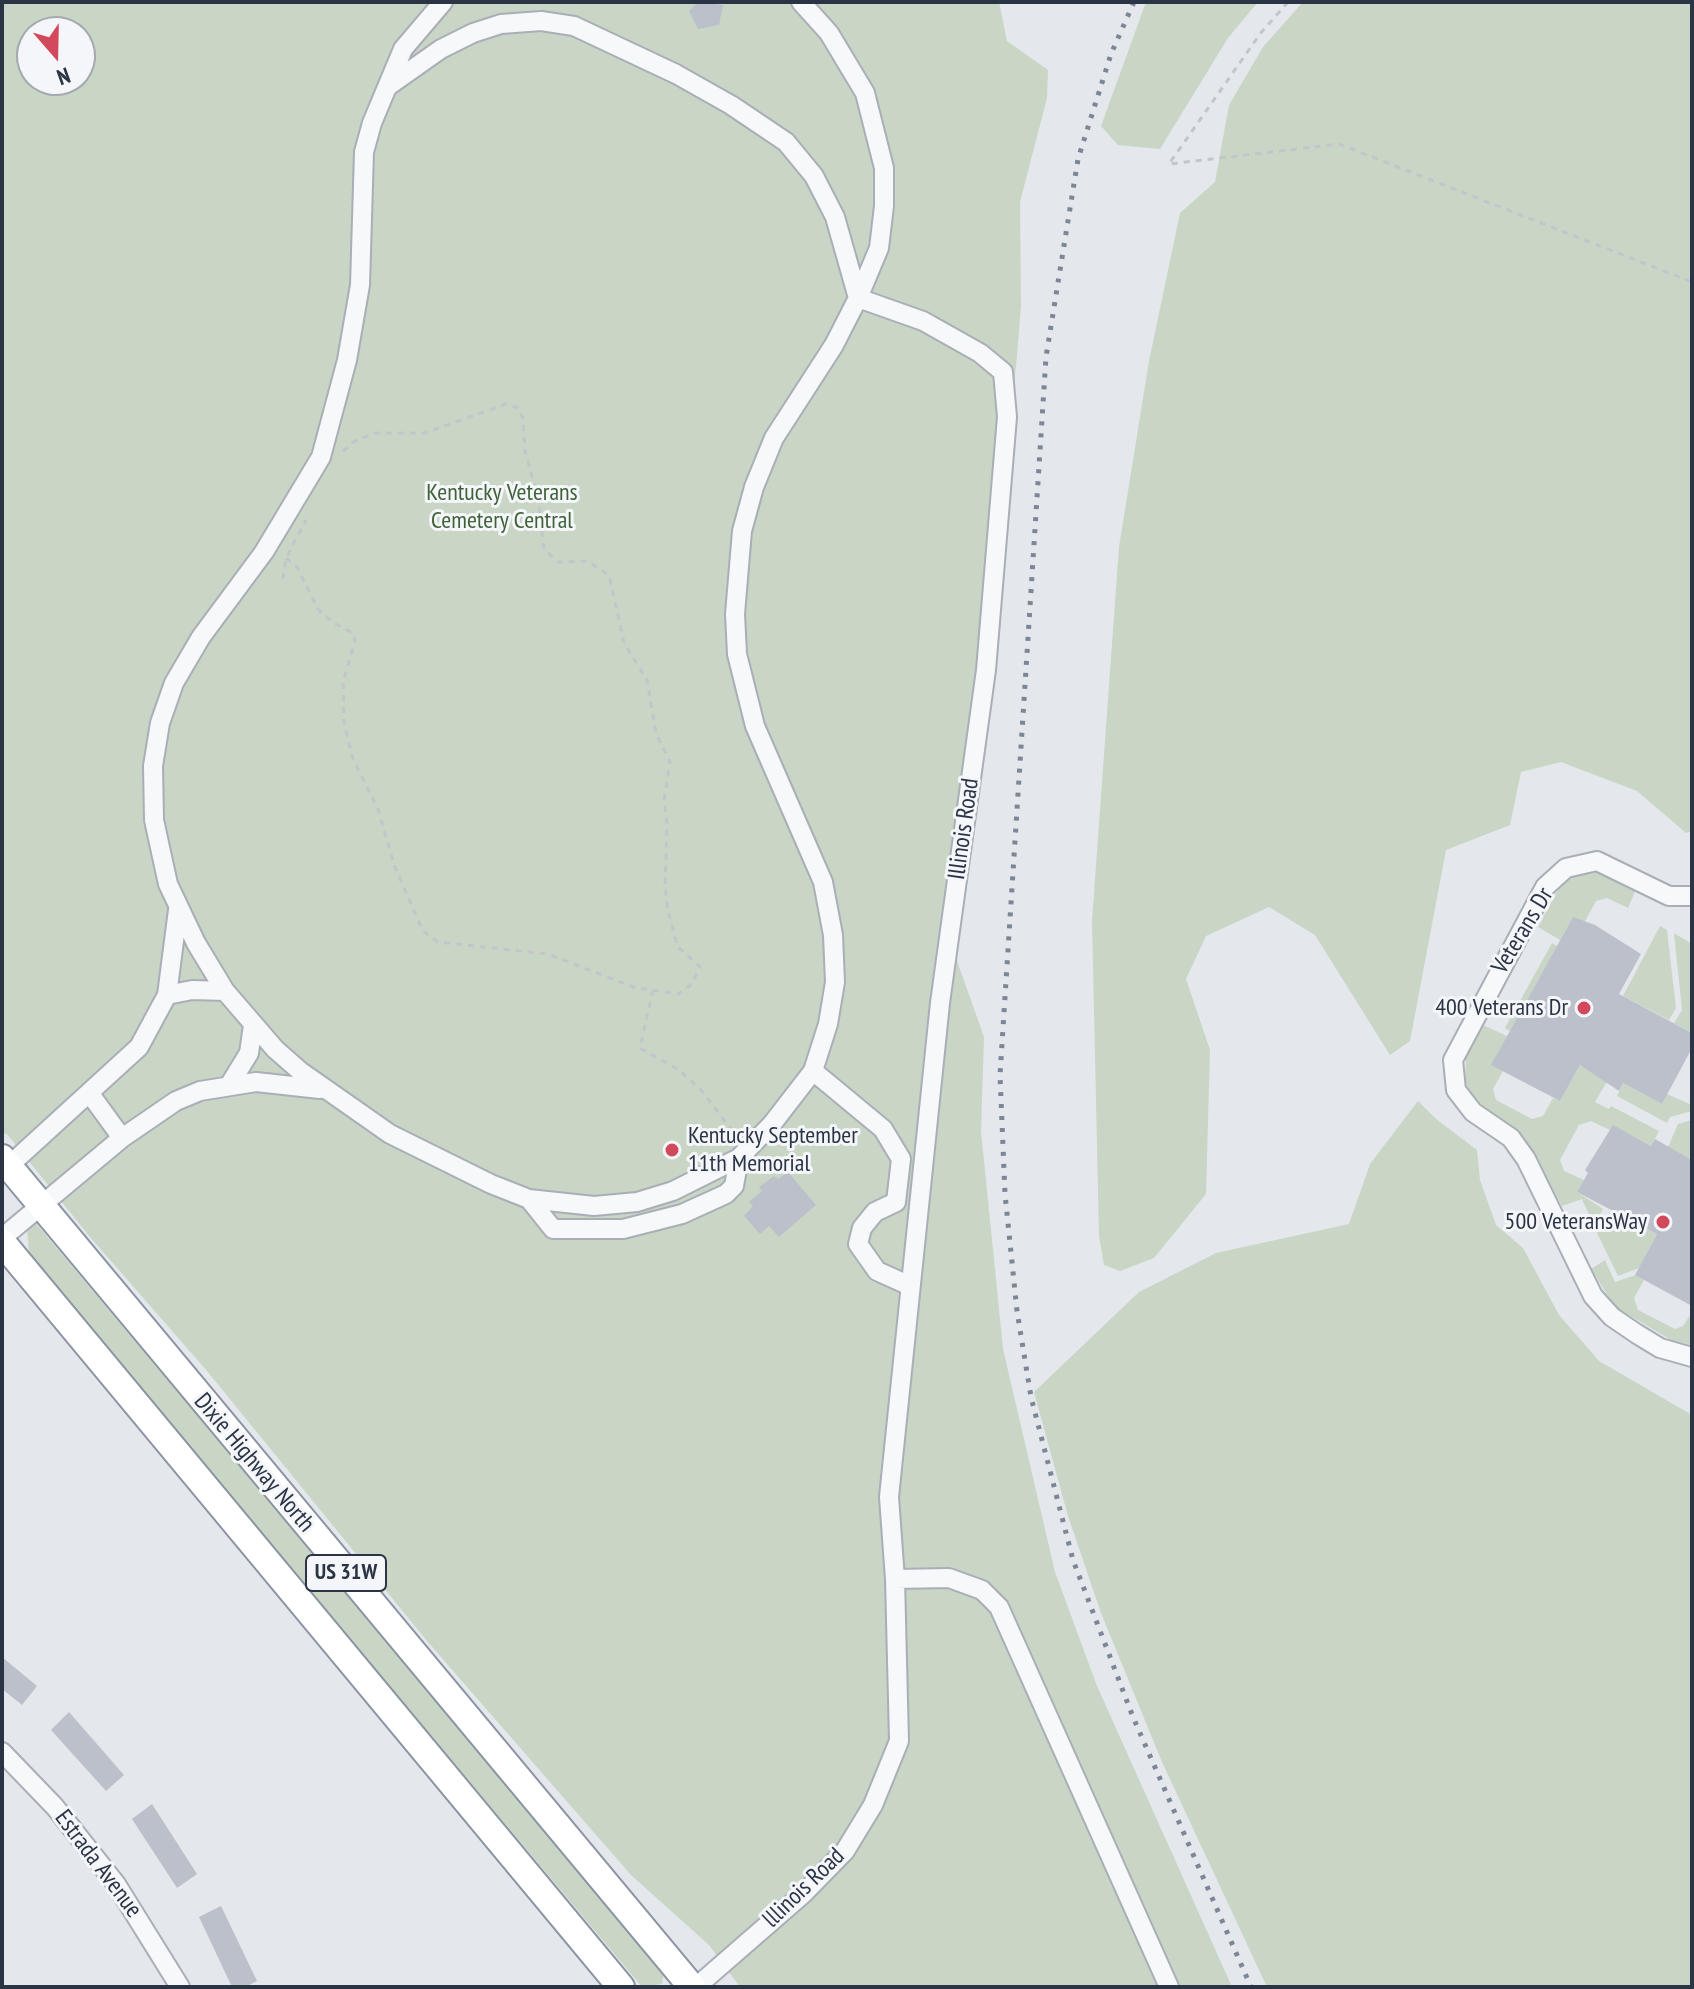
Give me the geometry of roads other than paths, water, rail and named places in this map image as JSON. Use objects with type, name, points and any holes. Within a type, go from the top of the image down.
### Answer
[{"type":"highway","name":"Dixie Highway North","points":[[4,1165],[694,1987]]},
{"type":"highway","name":"US 31W","points":[[2,1240],[621,1987]]},
{"type":"street","points":[[443,2],[403,49],[385,88],[364,152],[360,285],[347,360],[321,457],[264,552],[194,648],[174,683],[160,723],[153,766],[154,820],[178,908],[225,991],[275,1049],[322,1089],[390,1134],[529,1199],[594,1206],[637,1202],[673,1191],[739,1158],[813,1071],[828,1024],[835,982],[833,935],[823,882],[755,726],[737,654],[735,614],[742,531],[754,487],[774,438],[834,345],[858,298],[879,248],[884,206],[884,168],[877,128],[865,93],[848,60],[801,2]]},
{"type":"street","points":[[385,88],[441,49],[473,33],[501,24],[541,21],[574,26],[676,74],[731,105],[786,142],[814,176],[835,217],[858,298]]},
{"type":"street","name":"Illinois Road","points":[[858,298],[923,321],[980,353],[1003,372],[1007,417],[986,670],[940,1003],[908,1285],[889,1497],[895,1579]]},
{"type":"street","name":"Veterans Dr","points":[[1692,896],[1669,896],[1597,861],[1566,868],[1545,887],[1453,1060],[1456,1090],[1473,1112],[1511,1138],[1526,1159],[1593,1296],[1637,1334],[1660,1348],[1692,1357]]},
{"type":"street","points":[[4,1165],[90,1094],[139,1047],[167,995],[178,908]]},
{"type":"street","points":[[167,995],[192,990],[225,991]]},
{"type":"street","points":[[230,1084],[249,1053],[253,1025]]},
{"type":"street","points":[[813,1071],[883,1129],[901,1159],[896,1202],[875,1212],[862,1228],[858,1244],[877,1271],[908,1285]]},
{"type":"street","points":[[2,1240],[122,1138],[176,1101],[230,1084],[256,1082],[322,1089]]},
{"type":"street","points":[[90,1094],[122,1138]]},
{"type":"street","points":[[529,1199],[553,1229],[623,1229],[682,1214],[726,1194],[734,1186],[739,1158]]},
{"type":"street","points":[[895,1579],[949,1578],[982,1590],[999,1607],[1169,1987]]},
{"type":"street","name":"lllinois Road","points":[[694,1987],[803,1894],[845,1851],[873,1805],[899,1741],[895,1579]]},
{"type":"street","name":"Estrada Avenue","points":[[2,1752],[55,1807],[116,1884],[180,1987]]},
{"type":"railway","points":[[1134,2],[1111,54],[1078,159],[1046,357],[1000,1075],[1005,1194],[1017,1311],[1031,1397],[1073,1560],[1133,1717],[1251,1987]]},
{"type":"place","name":"400 Veterans Dr","points":[[1584,1008]]},
{"type":"place","name":"Kentucky September 11th Memorial","points":[[672,1150]]},
{"type":"place","name":"500 VeteransWay","points":[[1663,1222]]},
{"type":"park label","name":"Kentucky Veterans Cemetery Central","points":[[502,507]]}]
